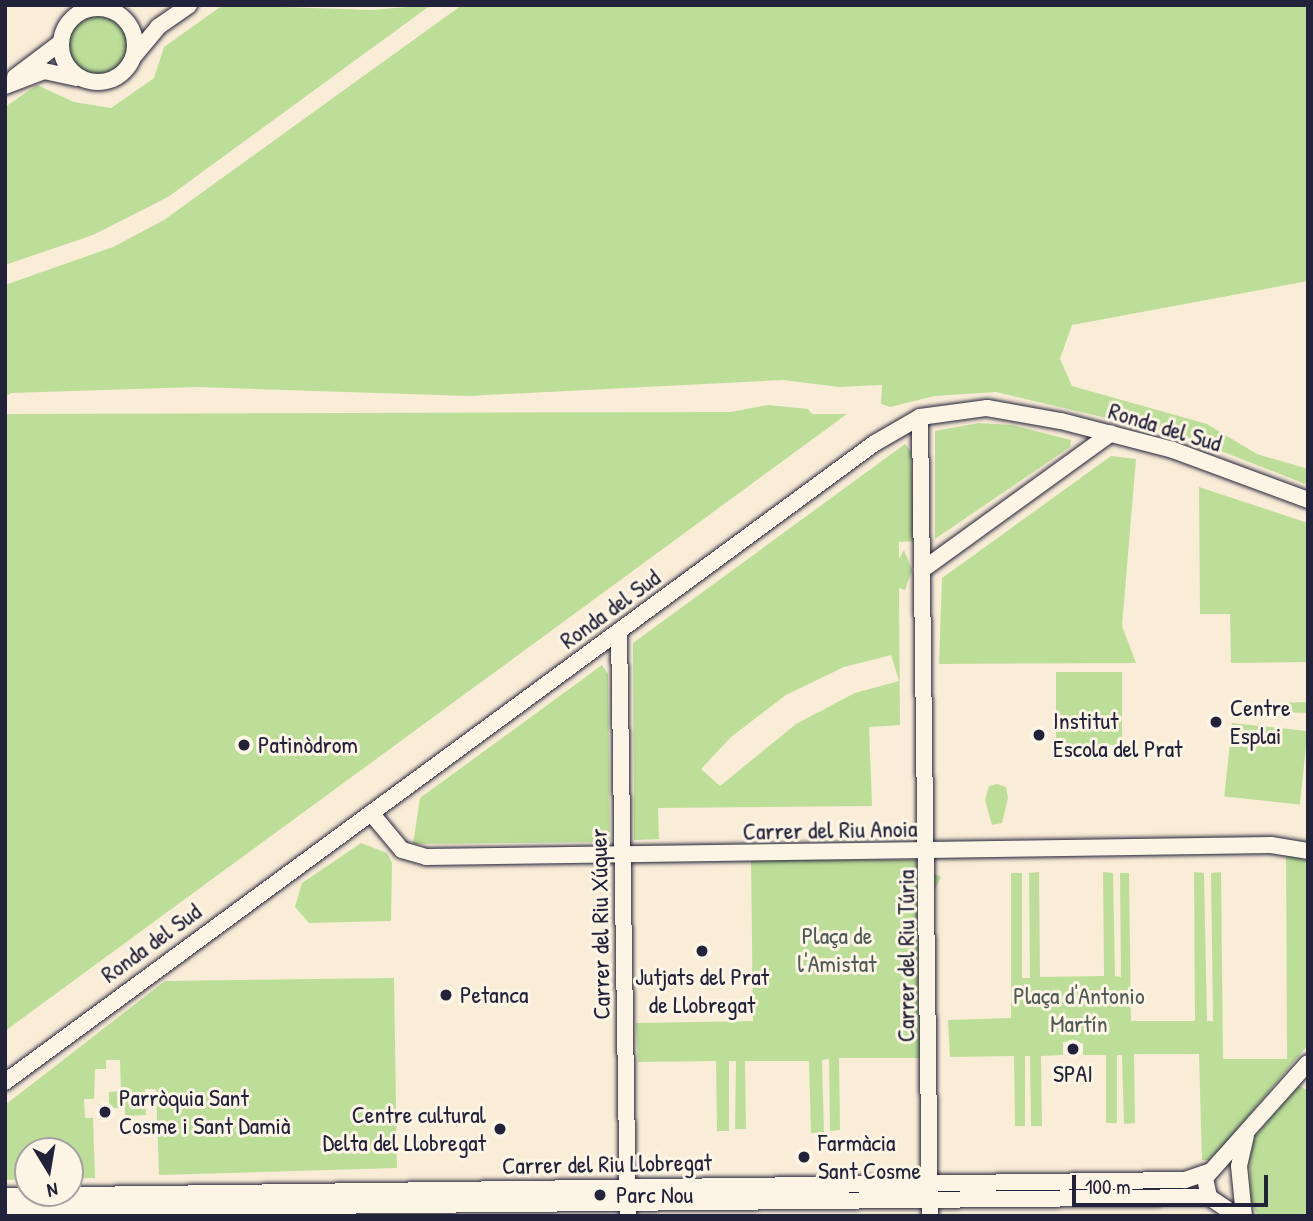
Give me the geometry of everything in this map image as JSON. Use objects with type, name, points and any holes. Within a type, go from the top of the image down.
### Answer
[{"type":"street","points":[[5,85],[44,71],[91,82],[116,78],[158,27],[189,5]]},
{"type":"street","points":[[5,85],[60,43],[70,19],[85,9],[109,7],[128,23],[135,42],[133,58]]},
{"type":"street","points":[[60,43],[71,71],[91,82]]},
{"type":"street","name":"Ronda del Sud","points":[[5,1082],[875,443],[920,417],[987,408],[1111,433],[1308,500]]},
{"type":"street","name":"Carrer del Riu Túria","points":[[920,417],[928,850],[930,1216]]},
{"type":"street","points":[[922,570],[1111,433]]},
{"type":"street","name":"Carrer del Riu Xúquer","points":[[619,631],[620,857],[628,1201]]},
{"type":"street","name":"Carrer del Riu Anoia","points":[[371,813],[402,850],[426,858],[1271,845],[1308,851]]},
{"type":"street","points":[[1211,1170],[1308,1063]]},
{"type":"street","points":[[1244,1216],[1241,1149],[1250,1130]]},
{"type":"street","points":[[1211,1170],[1225,1165],[1241,1174]]},
{"type":"street","points":[[1211,1170],[1215,1200],[1237,1216]]},
{"type":"street","name":"Carrer del Riu Llobregat","points":[[5,1209],[628,1201],[1185,1180],[1211,1170]]},
{"type":"street","name":"Carrer del Riu Llobregat","points":[[930,1190],[1215,1200]]},
{"type":"street","points":[[1215,1200],[1242,1192]]},
{"type":"street","name":"Carrer del Riu Llobregat","points":[[5,1196],[326,1204]]},
{"type":"green space","points":[[223,5],[372,10],[431,5],[168,197],[93,235],[5,265],[5,107],[37,85],[74,102],[111,108],[154,78],[164,47]]},
{"type":"green space","points":[[462,5],[1308,5],[1308,281],[1072,325],[1060,359],[1072,386],[1207,424],[1257,454],[1308,469],[1308,485],[1183,436],[996,392],[935,396],[890,407],[881,404],[882,385],[839,387],[783,380],[468,396],[197,387],[11,393],[5,397],[5,285],[113,247],[164,220]]},
{"type":"green space","points":[[98,15],[119,24],[128,45],[119,66],[98,75],[77,66],[68,45],[77,24]]},
{"type":"green space","points":[[768,405],[808,409],[812,414],[847,414],[5,1031],[5,414],[730,412]]},
{"type":"green space","points":[[979,423],[1012,425],[1071,440],[1070,447],[935,539],[935,431]]},
{"type":"green space","points":[[905,444],[911,451],[914,541],[899,542],[899,559],[904,550],[912,570],[905,590],[899,588],[900,725],[869,727],[872,806],[658,808],[659,839],[634,840],[633,643]],"holes":[[[891,655],[899,681],[855,693],[796,724],[720,786],[701,769],[731,737],[786,695],[844,667]]]},
{"type":"green space","points":[[1111,456],[1136,459],[1122,626],[1136,663],[939,664],[942,578]]},
{"type":"green space","points":[[1199,487],[1308,523],[1308,662],[1231,663],[1230,614],[1200,614]]},
{"type":"green space","points":[[602,665],[608,674],[610,842],[413,844],[420,798]]},
{"type":"green space","points":[[1056,672],[1122,672],[1122,745],[1056,745]]},
{"type":"green space","points":[[1308,702],[1308,713],[1242,711],[1241,704]]},
{"type":"green space","points":[[1232,723],[1308,731],[1300,805],[1224,797]]},
{"type":"green space","points":[[997,784],[1006,787],[1008,798],[1002,823],[992,825],[985,800],[989,786]]},
{"type":"green space","points":[[361,843],[387,853],[392,863],[391,921],[309,923],[295,907],[302,883]]},
{"type":"green space","name":"Plaça d'Antonio Martín","points":[[1286,853],[1308,861],[1308,1045],[1211,1160],[1202,1160],[1199,1054],[1134,1054],[1135,1123],[1124,1124],[1122,1055],[1117,1055],[1117,1123],[1106,1123],[1106,1055],[1083,1055],[1083,1043],[1063,1042],[1063,1055],[1041,1056],[1042,1126],[1031,1126],[1030,1056],[1025,1056],[1025,1126],[1015,1126],[1014,1056],[950,1057],[948,1020],[1011,1018],[1011,873],[1022,873],[1022,978],[1030,978],[1029,873],[1039,872],[1040,977],[1104,976],[1103,872],[1113,873],[1115,976],[1121,977],[1120,873],[1129,873],[1131,1021],[1195,1021],[1194,872],[1204,873],[1207,1021],[1213,1021],[1211,873],[1221,872],[1223,1059],[1287,1059]]},
{"type":"green space","name":"Plaça de l'Amistat","points":[[751,860],[917,860],[923,1058],[839,1058],[840,1130],[830,1131],[829,1059],[822,1060],[824,1133],[811,1133],[809,1061],[745,1061],[746,1129],[735,1129],[736,1061],[729,1061],[729,1131],[717,1131],[716,1061],[638,1062],[636,1023],[753,1021]]},
{"type":"green space","points":[[933,873],[941,877],[876,1005],[868,1001]]},
{"type":"green space","points":[[394,978],[397,1168],[159,1175],[156,1089],[145,1089],[146,1115],[125,1116],[125,1108],[109,1108],[109,1092],[121,1091],[120,1060],[106,1060],[106,1069],[95,1069],[94,1099],[84,1099],[85,1118],[93,1118],[95,1178],[84,1178],[84,1137],[14,1137],[14,1180],[5,1180],[5,1105],[165,981]]},
{"type":"green space","points":[[1299,1086],[1308,1090],[1308,1216],[1258,1216],[1251,1201],[1249,1152],[1253,1138]]},
{"type":"place","name":"Centre Esplai","points":[[1216,722]]},
{"type":"place","name":"Institut Escola del Prat","points":[[1039,735]]},
{"type":"place","name":"Patinòdrom","points":[[244,745]]},
{"type":"place","name":"Jutjats del Prat de Llobregat","points":[[702,951]]},
{"type":"place","name":"Petanca","points":[[446,995]]},
{"type":"place","name":"SPAI","points":[[1073,1049]]},
{"type":"place","name":"Parròquia Sant Cosme i Sant Damià","points":[[105,1112]]},
{"type":"place","name":"Centre cultural Delta del Llobregat","points":[[500,1129]]},
{"type":"place","name":"Farmàcia Sant Cosme","points":[[804,1157]]},
{"type":"place","name":"Parc Nou","points":[[600,1195]]}]
